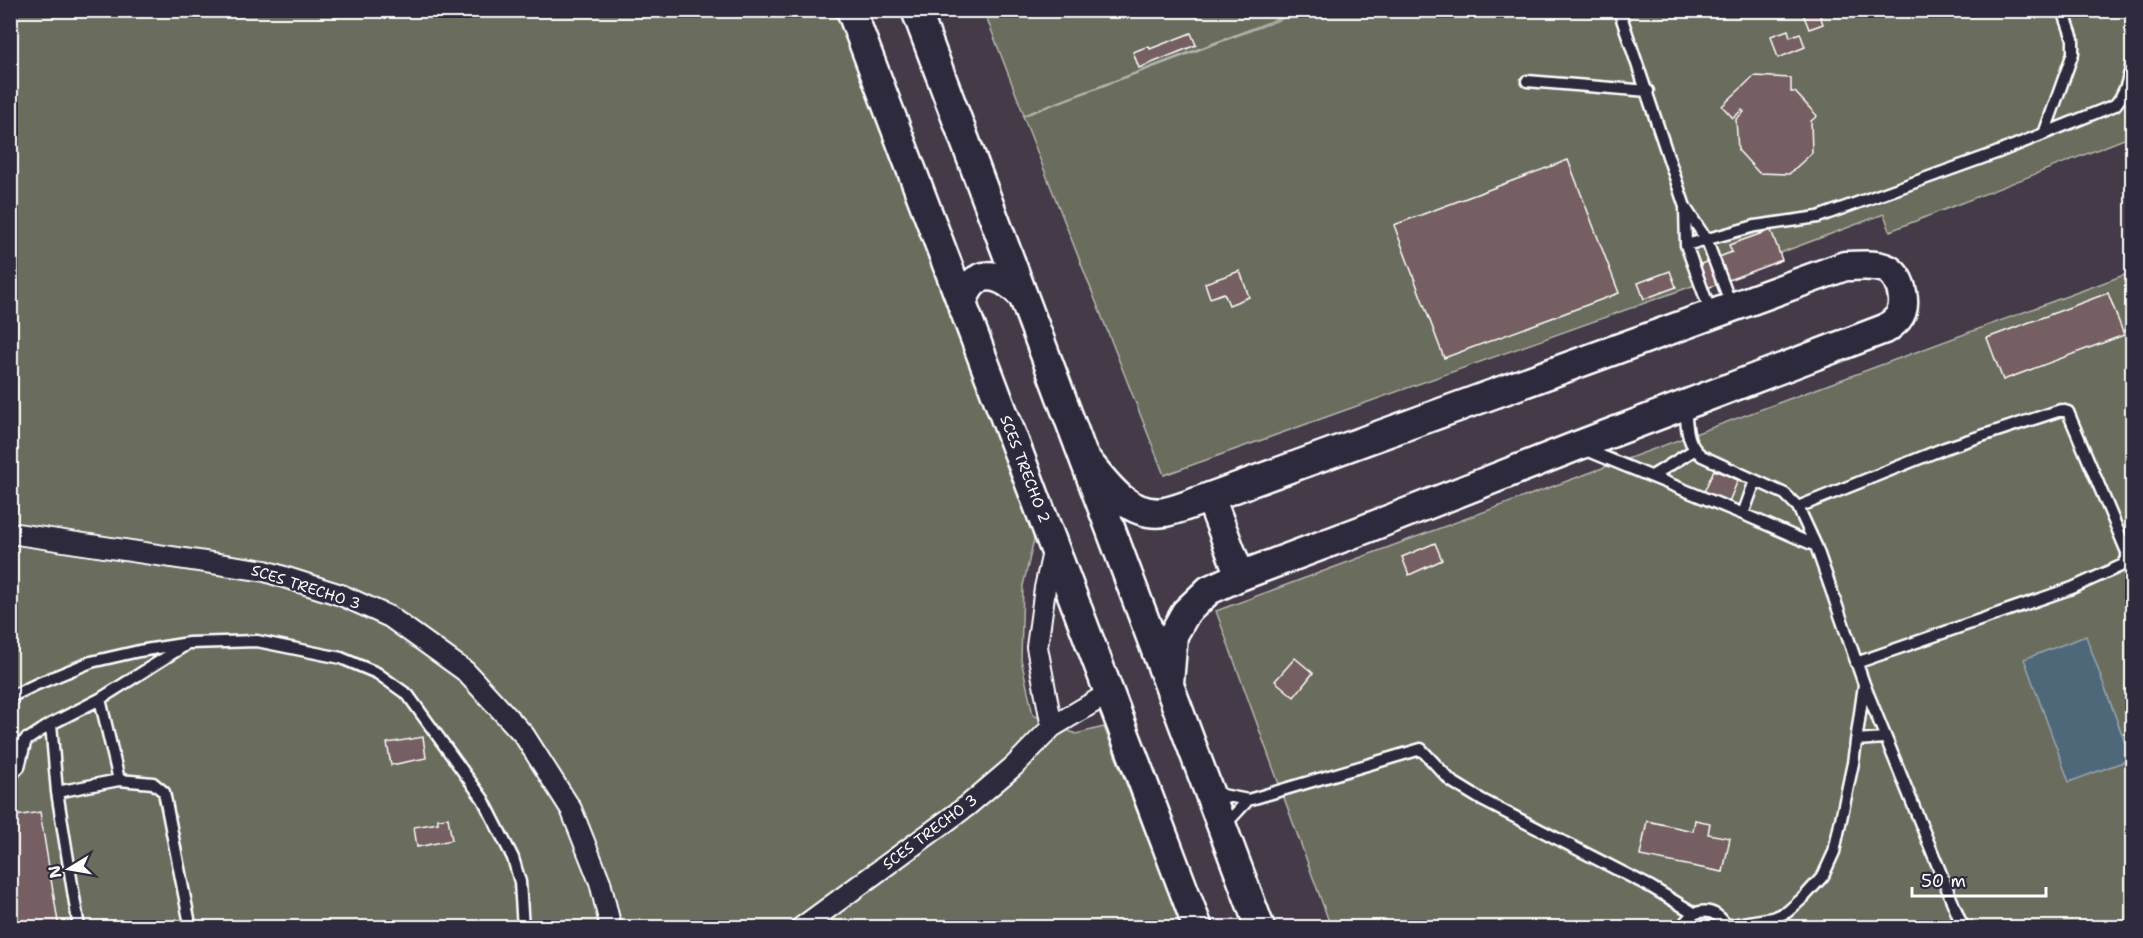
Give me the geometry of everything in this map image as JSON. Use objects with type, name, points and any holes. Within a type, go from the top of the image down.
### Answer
[{"type":"main road","name":"SCES TRECHO 2","points":[[851,10],[1198,927]]},
{"type":"main road","points":[[916,10],[1260,927]]},
{"type":"main road","points":[[1084,457],[1122,500],[1137,510],[1164,512],[1723,312],[1845,266],[1874,266],[1889,270],[1898,281],[1903,298],[1899,317],[1887,328],[1240,576],[1209,590],[1186,612],[1173,635],[1169,683]]},
{"type":"main road","points":[[962,304],[967,287],[976,280],[989,276],[1006,282],[1023,296]]},
{"type":"main road","points":[[1210,497],[1240,576]]},
{"type":"street","name":"SCES TRECHO 3","points":[[10,533],[265,571],[341,596],[390,617],[465,671],[524,735],[571,809],[600,882],[611,927]]},
{"type":"street","points":[[1052,727],[1037,647],[1045,588],[1054,548]]},
{"type":"street","name":"SCES TRECHO 3","points":[[801,927],[967,806],[1014,766],[1052,727],[1109,693]]},
{"type":"lane","points":[[1620,10],[1685,207],[1706,239],[1723,312]]},
{"type":"lane","points":[[2044,134],[2073,53],[2073,39],[2063,10]]},
{"type":"lane","points":[[1686,244],[1755,226],[1818,218],[2044,134],[2115,105],[2122,98],[2126,89],[2133,64]]},
{"type":"lane","points":[[1527,81],[1648,91]]},
{"type":"lane","points":[[1685,207],[1686,244],[1723,312]]},
{"type":"lane","points":[[1685,405],[1687,435],[1695,450],[1702,456],[1785,494],[1798,507],[1816,546],[1864,684],[1962,925],[1946,927]]},
{"type":"lane","points":[[1798,507],[1945,448],[2061,410],[2068,412],[2130,559],[2072,588],[1856,663]]},
{"type":"lane","points":[[1577,446],[1816,546]]},
{"type":"lane","points":[[1652,476],[1695,450]]},
{"type":"lane","points":[[1743,514],[1755,481]]},
{"type":"lane","points":[[10,697],[91,662],[189,643],[257,641],[341,658],[377,673],[408,695],[477,789],[488,808],[513,858],[520,882],[523,927]]},
{"type":"lane","points":[[10,751],[26,739],[100,699],[189,643]]},
{"type":"lane","points":[[1682,927],[1694,913],[1703,910],[1721,917],[1726,926],[1773,918],[1787,912],[1823,876],[1834,852],[1856,740],[1864,684]]},
{"type":"lane","points":[[100,699],[119,780]]},
{"type":"lane","points":[[51,724],[57,792],[79,927]]},
{"type":"lane","points":[[1856,740],[1886,738]]},
{"type":"lane","points":[[10,776],[19,767],[26,739]]},
{"type":"lane","points":[[1210,792],[1248,800],[1420,749],[1451,781],[1482,800],[1651,887],[1694,913]]},
{"type":"lane","points":[[57,792],[119,780],[153,783],[164,792],[189,927]]},
{"type":"lane","points":[[1223,828],[1248,800]]},
{"type":"green space","points":[[10,11],[835,11],[1035,535],[1023,586],[1021,659],[1033,715],[1076,734],[1104,727],[1182,927],[11,927]]},
{"type":"green space","points":[[984,11],[1298,11],[1024,115]]},
{"type":"green space","points":[[1303,11],[2132,11],[2132,136],[1890,231],[1884,214],[1684,289],[1164,475],[1023,116]]},
{"type":"green space","points":[[2132,272],[2132,927],[1331,927],[1216,611]]},
{"type":"water","points":[[2086,636],[2131,759],[2069,782],[2024,659]]},
{"type":"building","points":[[1818,10],[1823,24],[1809,29],[1802,11]]},
{"type":"building","points":[[1788,30],[1790,37],[1800,33],[1805,47],[1778,58],[1771,36]]},
{"type":"building","points":[[1191,33],[1196,45],[1139,68],[1133,52],[1149,46],[1150,49]]},
{"type":"building","points":[[1754,76],[1791,78],[1791,92],[1795,92],[1817,116],[1811,121],[1812,153],[1789,174],[1759,173],[1738,150],[1736,119],[1744,112],[1742,110],[1733,118],[1722,106]]},
{"type":"building","points":[[1568,160],[1619,293],[1444,358],[1394,225]]},
{"type":"building","points":[[1771,230],[1782,260],[1710,287],[1704,287],[1697,268],[1701,264],[1732,252],[1729,245]]},
{"type":"building","points":[[1240,271],[1249,297],[1229,305],[1224,293],[1210,298],[1205,283]]},
{"type":"building","points":[[1670,271],[1676,287],[1644,299],[1638,283]]},
{"type":"building","points":[[2108,293],[2124,335],[2003,380],[1987,338]]},
{"type":"building","points":[[1714,470],[1738,480],[1728,504],[1703,494]]},
{"type":"building","points":[[1435,543],[1442,560],[1409,575],[1402,557]]},
{"type":"building","points":[[1295,658],[1313,673],[1294,697],[1275,681]]},
{"type":"building","points":[[423,737],[426,758],[391,765],[387,743]]},
{"type":"building","points":[[40,812],[59,928],[14,928],[10,908],[10,817]]},
{"type":"building","points":[[448,818],[452,840],[417,847],[414,827],[438,823],[438,819]]},
{"type":"building","points":[[1695,820],[1710,823],[1708,834],[1730,838],[1723,872],[1640,856],[1647,821],[1693,831]]}]
